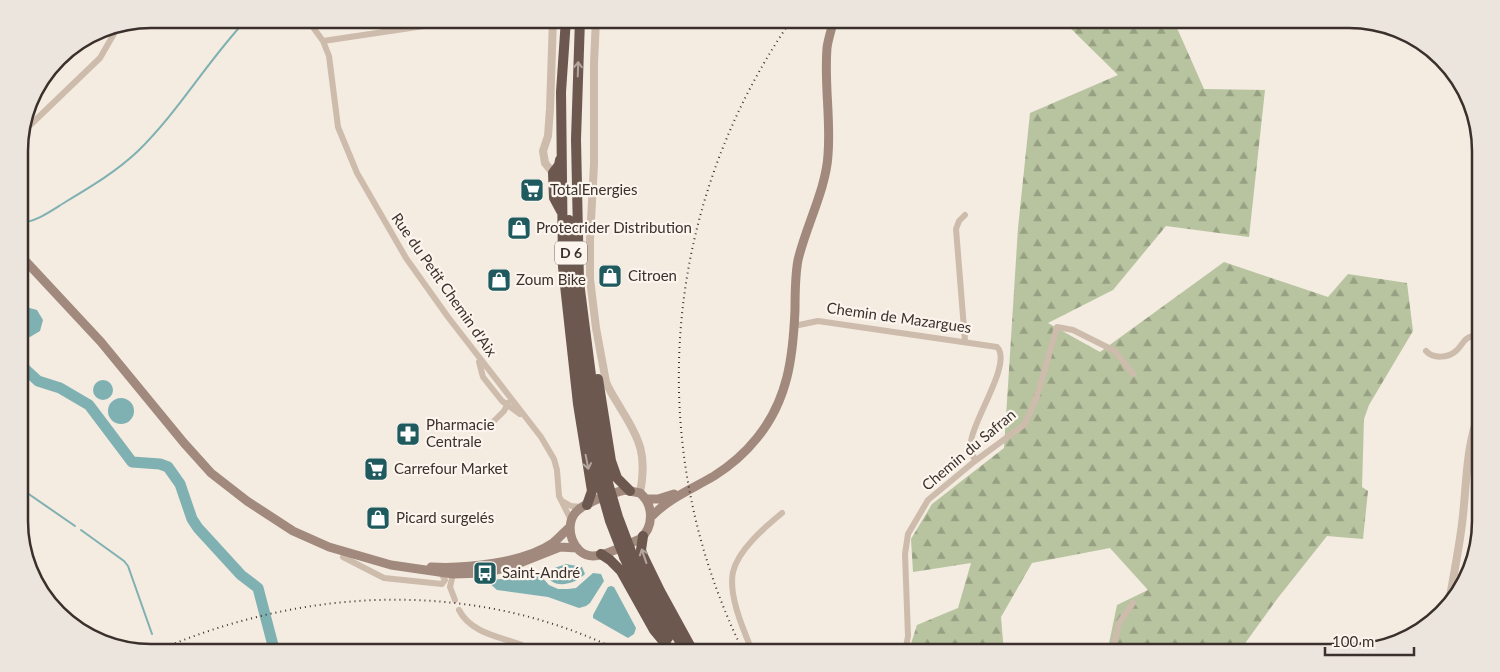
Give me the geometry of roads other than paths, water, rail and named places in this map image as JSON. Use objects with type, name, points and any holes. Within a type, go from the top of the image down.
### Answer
[{"type":"highway","points":[[566,28],[562,92],[562,267],[584,449],[592,491],[584,506]]},
{"type":"highway","name":"D 6","points":[[571,28],[568,143],[569,229],[574,311],[590,432],[604,484]]},
{"type":"highway","name":"D 6","points":[[580,28],[576,139],[579,282],[610,521],[628,556],[682,644]]},
{"type":"highway","points":[[562,154],[559,164],[553,173],[554,198],[559,206],[562,219]]},
{"type":"highway","points":[[584,316],[601,394],[611,461],[617,478],[639,494]]},
{"type":"highway","points":[[643,536],[641,547],[643,556],[689,644]]},
{"type":"highway","points":[[601,554],[621,571],[654,630],[667,644]]},
{"type":"highway","name":"D 6","points":[[628,556],[646,601],[670,644]]},
{"type":"main road","points":[[651,517],[670,500],[700,484],[732,463],[750,446],[765,427],[782,394],[788,376],[793,347],[797,265],[825,174],[828,158],[830,140],[826,71],[832,28]]},
{"type":"main road","points":[[28,264],[101,342],[184,443],[211,472],[247,501],[293,531],[329,547],[391,565],[453,574],[485,573],[512,566],[560,547],[577,548]]},
{"type":"main road","points":[[353,554],[433,567],[487,565],[520,556],[549,545],[571,524],[576,512],[584,506],[621,491],[665,498],[700,484]]},
{"type":"main road","points":[[571,524],[572,541],[577,548],[588,555],[601,554],[643,536],[651,517],[650,507],[639,494]]},
{"type":"street","name":"Rue du Petit Chemin d'Aix","points":[[314,28],[323,41],[330,56],[335,115],[338,127],[357,172],[406,258],[448,317],[541,437],[554,459],[557,470],[558,490],[571,524]]},
{"type":"street","points":[[323,41],[410,28]]},
{"type":"street","points":[[553,28],[548,136],[543,151],[545,163],[553,173]]},
{"type":"street","points":[[596,28],[594,164],[590,262],[592,302],[606,382],[610,392],[632,427],[644,458],[644,469],[639,494]]},
{"type":"street","points":[[31,124],[100,58],[114,33]]},
{"type":"street","points":[[965,215],[959,221],[956,229],[965,341]]},
{"type":"street","name":"Chemin de Mazargues","points":[[794,326],[818,322],[993,345],[1000,349],[1001,358],[994,383],[971,440],[975,461]]},
{"type":"street","name":"Chemin du Safran","points":[[907,644],[908,636],[905,554],[908,534],[928,500],[975,461],[1025,424],[1037,396],[1057,327],[1073,330],[1114,351],[1133,374]]},
{"type":"street","points":[[1426,351],[1434,356],[1445,356],[1456,351],[1468,337],[1472,336]]},
{"type":"street","points":[[475,352],[482,368],[483,377],[502,401],[527,420]]},
{"type":"street","points":[[502,387],[507,405]]},
{"type":"street","points":[[492,423],[507,405]]},
{"type":"street","points":[[1451,591],[1462,524],[1468,458],[1472,443]]},
{"type":"street","points":[[561,500],[571,506],[584,506]]},
{"type":"street","points":[[750,644],[739,615],[734,592],[733,574],[735,566],[744,552],[762,530],[782,513]]},
{"type":"street","points":[[343,557],[384,578],[442,584],[445,580],[441,573]]},
{"type":"street","points":[[453,574],[450,587],[455,600]]},
{"type":"street","points":[[1114,644],[1119,623],[1133,603]]},
{"type":"street","points":[[461,613],[469,624],[476,628],[521,644]]},
{"type":"water","points":[[28,308],[37,310],[43,320],[40,331],[28,336]]},
{"type":"water","points":[[103,380],[110,383],[113,390],[110,397],[103,400],[96,397],[93,390],[96,383]]},
{"type":"water","points":[[121,398],[130,402],[134,411],[130,420],[121,424],[112,420],[108,411],[112,402]]},
{"type":"water","points":[[566,564],[582,567],[585,574],[575,581],[563,584],[557,584],[548,577],[546,571]]},
{"type":"water","points":[[538,573],[549,585],[558,589],[576,588],[593,573],[601,574],[604,581],[590,603],[579,608],[548,597],[497,590],[487,581]]},
{"type":"water","points":[[608,587],[614,587],[636,628],[634,634],[628,638],[593,618]]},
{"type":"waterway","points":[[28,221],[50,212],[104,178],[138,151],[167,119],[239,28]]},
{"type":"waterway","points":[[28,372],[38,381],[60,388],[89,405],[132,462],[160,464],[168,467],[180,484],[192,519],[198,528],[241,575],[258,588],[273,644]]},
{"type":"waterway","points":[[28,494],[75,526]]},
{"type":"waterway","points":[[81,530],[124,561],[128,566],[152,634]]},
{"type":"railway","points":[[740,644],[711,574],[690,494],[680,412],[681,330],[692,248],[715,169],[748,92],[787,28]]},
{"type":"railway","points":[[176,644],[210,631],[268,614],[328,604],[389,600],[449,602],[509,612],[567,629],[603,644]]},
{"type":"place","name":"TotalEnergies","points":[[532,190]]},
{"type":"place","name":"Protecrider Distribution","points":[[519,228]]},
{"type":"place","name":"Citroen","points":[[610,276]]},
{"type":"place","name":"Zoum Bike","points":[[499,280]]},
{"type":"place","name":"Pharmacie Centrale","points":[[408,434]]},
{"type":"place","name":"Carrefour Market","points":[[376,469]]},
{"type":"place","name":"Picard surgelés","points":[[378,518]]},
{"type":"place","name":"Saint-André","points":[[485,573]]}]
